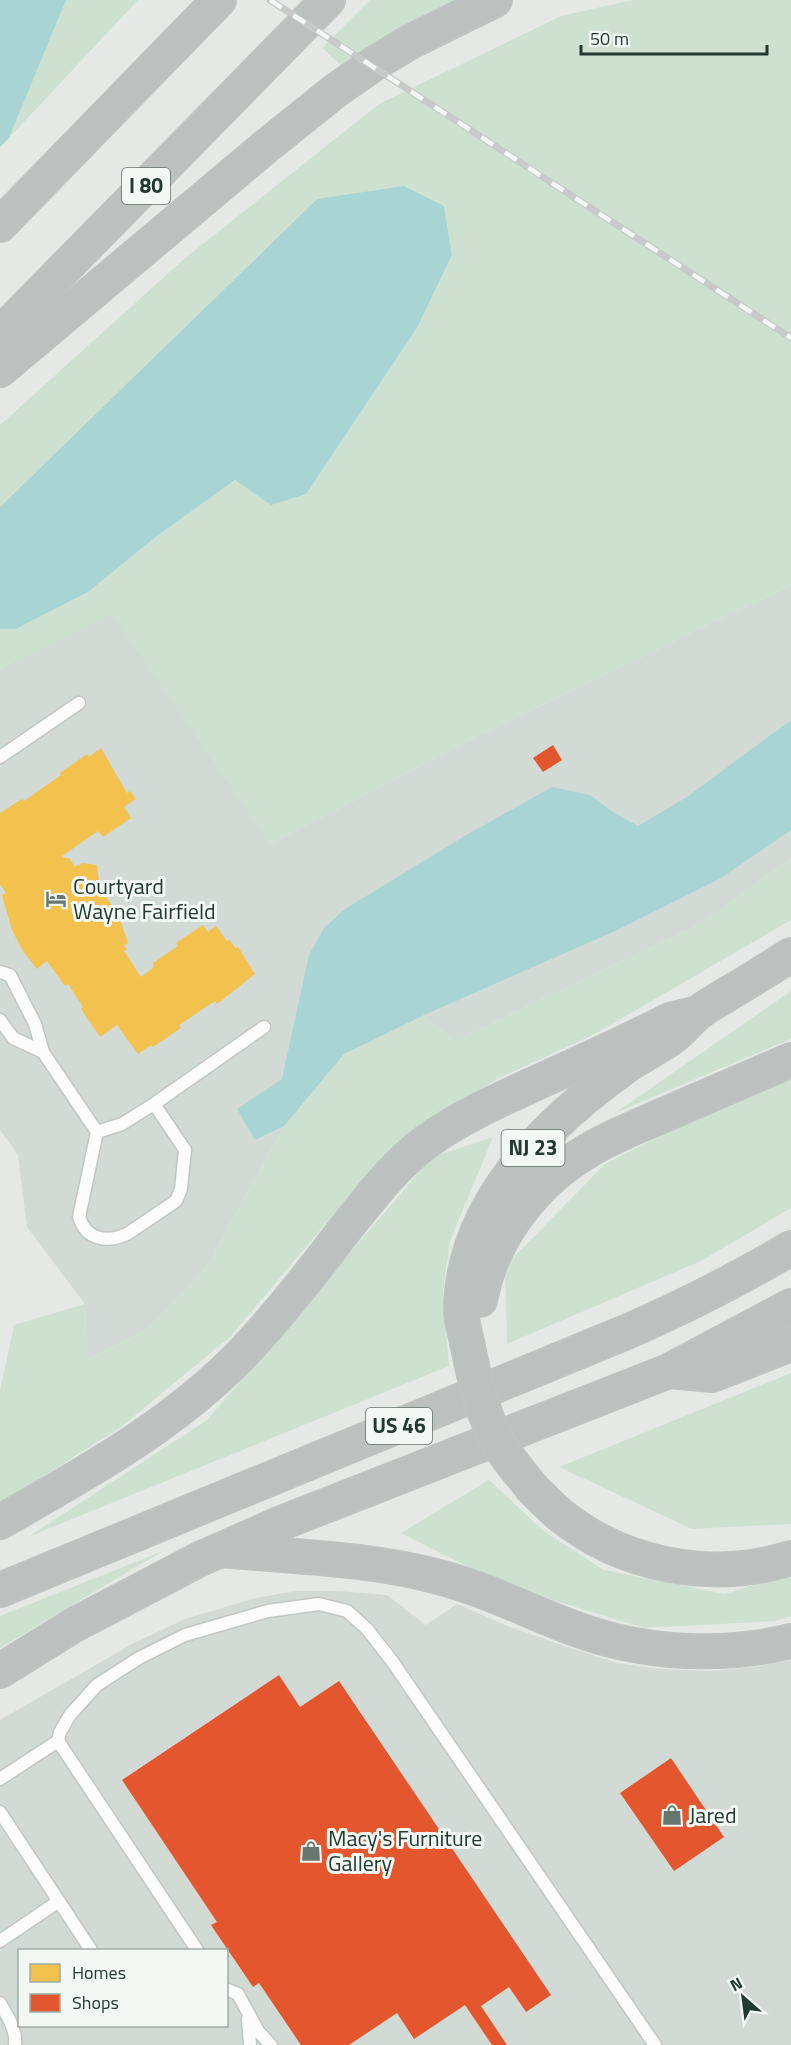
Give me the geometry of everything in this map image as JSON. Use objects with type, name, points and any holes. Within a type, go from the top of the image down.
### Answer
[{"type":"highway","points":[[99,125],[190,0]]},
{"type":"highway","points":[[0,225],[219,0]]},
{"type":"highway","name":"I 80","points":[[0,334],[328,0]]},
{"type":"highway","points":[[0,370],[335,91],[410,42],[495,0]]},
{"type":"highway","name":"NJ 23","points":[[791,955],[698,1013],[676,1034],[590,1094],[552,1127],[526,1155],[503,1185],[486,1214],[473,1244],[465,1275],[461,1312],[473,1371],[489,1421],[501,1447],[532,1488],[560,1514],[592,1536],[624,1552],[662,1564],[703,1570],[742,1569],[791,1558]]},
{"type":"highway","points":[[0,1522],[131,1446],[212,1383],[269,1323],[371,1196],[399,1165],[427,1142],[462,1119],[495,1102],[670,1020],[698,1013]]},
{"type":"highway","points":[[467,1342],[477,1315],[482,1285],[502,1240],[530,1199],[560,1170],[580,1155],[609,1139],[791,1060]]},
{"type":"highway","name":"US 46","points":[[0,1590],[624,1333],[684,1307],[791,1248]]},
{"type":"highway","name":"US 46","points":[[0,1671],[120,1599],[221,1550],[279,1524],[669,1371],[791,1306]]},
{"type":"highway","points":[[669,1371],[712,1375],[791,1344]]},
{"type":"highway","points":[[221,1550],[374,1564],[437,1576],[578,1630],[614,1641],[649,1647],[688,1651],[730,1651],[791,1641]]},
{"type":"lane","points":[[0,757],[79,703]]},
{"type":"lane","points":[[0,972],[10,975],[35,1024],[43,1052],[97,1132],[79,1217],[82,1227],[96,1238],[118,1238],[176,1201],[181,1189],[185,1150],[154,1104]]},
{"type":"lane","points":[[0,1020],[13,1038],[43,1052]]},
{"type":"lane","points":[[97,1132],[122,1124],[154,1104],[264,1027]]},
{"type":"lane","points":[[0,1779],[58,1741],[60,1732],[70,1715],[97,1685],[139,1658],[185,1635],[268,1611],[319,1604],[347,1611],[367,1629],[392,1661],[655,2045]]},
{"type":"lane","points":[[58,1741],[196,1949]]},
{"type":"lane","points":[[0,1812],[90,1949]]},
{"type":"lane","points":[[0,1941],[59,1901]]},
{"type":"lane","points":[[228,1990],[238,1994],[258,2031],[271,2045]]},
{"type":"lane","points":[[0,2004],[10,2022],[16,2039],[15,2045]]},
{"type":"lane","points":[[247,2012],[250,2045]]},
{"type":"shaded area","points":[[791,585],[791,858],[702,923],[454,1041],[424,1015],[284,1126],[206,1268],[147,1330],[87,1360],[85,1304],[27,1227],[18,1155],[0,1130],[0,668],[112,613],[271,844],[472,739]]},
{"type":"shaded area","points":[[296,1591],[339,1591],[387,1595],[426,1625],[457,1604],[510,1627],[617,1663],[660,1669],[710,1671],[755,1667],[791,1660],[791,2045],[0,2045],[0,1720],[134,1643],[185,1619],[256,1598]]},
{"type":"green space","points":[[66,0],[138,0],[9,138]]},
{"type":"green space","points":[[370,0],[456,0],[342,66],[322,48]]},
{"type":"green space","points":[[632,0],[791,0],[791,585],[472,739],[271,844],[112,614],[0,668],[0,629],[16,629],[88,592],[157,536],[235,480],[271,504],[418,326],[452,255],[444,206],[317,199],[0,507],[0,425],[184,259],[379,104],[561,16]]},
{"type":"green space","points":[[791,858],[791,920],[595,1034],[497,1079],[409,1135],[366,1176],[230,1337],[121,1427],[0,1504],[0,1391],[14,1325],[85,1304],[87,1360],[147,1330],[206,1268],[284,1126],[344,1054],[424,1015],[454,1041],[702,923]]},
{"type":"green space","points":[[791,991],[791,1039],[615,1113]]},
{"type":"green space","points":[[791,1073],[791,1208],[701,1261],[507,1344],[505,1266],[605,1164],[761,1085]]},
{"type":"green space","points":[[493,1137],[450,1241],[443,1292],[449,1366],[28,1537],[207,1420],[432,1157]]},
{"type":"green space","points":[[791,1373],[791,1524],[692,1529],[559,1467]]},
{"type":"green space","points":[[489,1480],[545,1532],[604,1570],[725,1594],[791,1573],[791,1616],[776,1621],[644,1628],[504,1585],[401,1533]]},
{"type":"green space","points":[[163,1551],[0,1648],[0,1616]]},
{"type":"water","points":[[0,0],[66,0],[9,138],[0,147]]},
{"type":"water","points":[[404,186],[444,206],[452,255],[418,326],[306,494],[271,505],[235,480],[157,536],[88,592],[16,629],[0,629],[0,507],[317,199]]},
{"type":"water","points":[[791,720],[791,830],[721,878],[615,931],[424,1015],[344,1054],[284,1126],[255,1140],[237,1109],[282,1079],[309,955],[324,928],[345,909],[463,837],[552,787],[590,795],[613,812],[638,826],[687,797]]},
{"type":"building: Homes","name":"Courtyard Wayne Fairfield","points":[[101,748],[127,793],[130,791],[136,799],[124,807],[131,818],[103,837],[98,831],[62,856],[69,858],[75,867],[82,863],[97,865],[100,889],[96,892],[98,895],[102,892],[118,913],[128,943],[124,945],[127,949],[124,951],[141,977],[154,967],[153,963],[178,946],[176,943],[203,925],[208,932],[216,926],[227,941],[229,940],[236,948],[238,947],[255,974],[217,1004],[215,1001],[179,1025],[181,1028],[138,1054],[117,1025],[100,1037],[68,984],[65,986],[47,961],[37,969],[23,951],[12,930],[2,895],[6,893],[0,884],[0,813],[22,799],[24,801],[87,754],[89,757]]},
{"type":"building: Shops","points":[[553,745],[562,760],[543,772],[533,758]]},
{"type":"building: Shops","name":"Macy's Furniture Gallery","points":[[279,1675],[300,1707],[339,1681],[551,1995],[526,2012],[509,1987],[481,2006],[507,2045],[492,2045],[465,2005],[414,2039],[397,2013],[349,2045],[301,2045],[259,1983],[253,1987],[211,1925],[217,1922],[122,1780]]},
{"type":"building: Shops","name":"Jared","points":[[671,1758],[724,1837],[674,1871],[620,1793]]},
{"type":"railway","points":[[270,0],[791,338]]},
{"type":"place","name":"Courtyard Wayne Fairfield","points":[[56,899]]},
{"type":"place","name":"Jared","points":[[672,1815]]},
{"type":"place","name":"Macy's Furniture Gallery","points":[[311,1851]]}]
